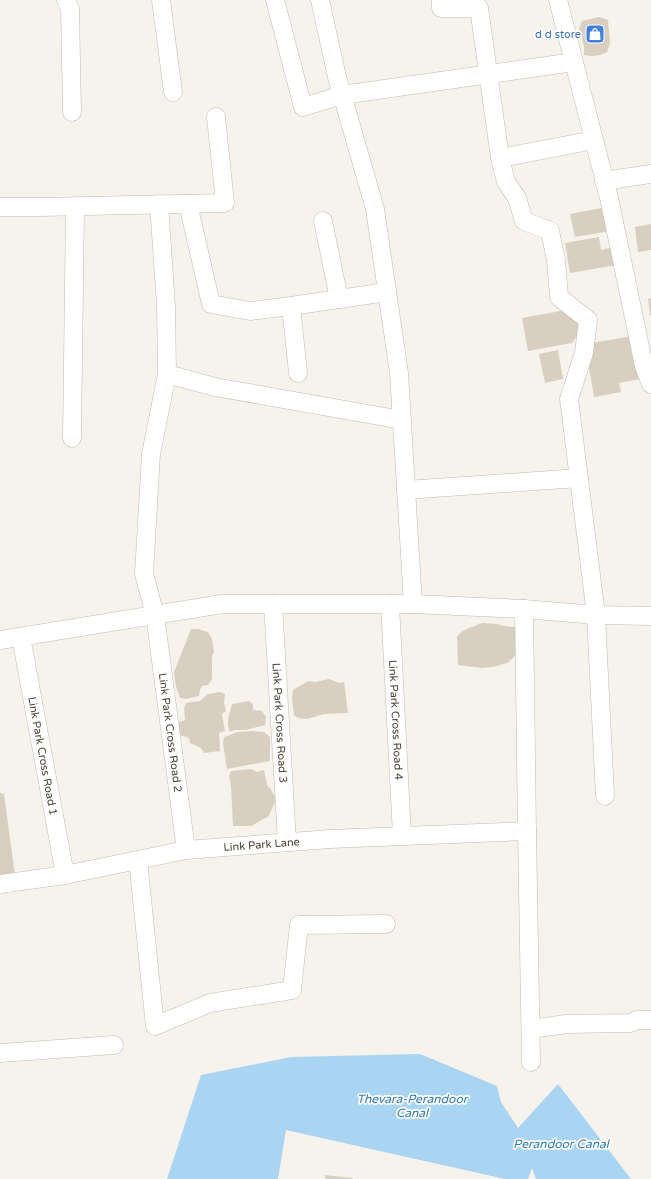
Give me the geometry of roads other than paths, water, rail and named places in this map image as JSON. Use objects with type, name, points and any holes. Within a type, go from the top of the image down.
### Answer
[{"type":"street","points":[[66,0],[70,9],[72,112]]},
{"type":"street","points":[[161,0],[173,92]]},
{"type":"street","points":[[275,0],[303,107],[342,96],[574,62]]},
{"type":"street","points":[[320,0],[342,96],[375,209],[399,373],[413,604]]},
{"type":"street","points":[[441,0],[441,8],[479,8],[500,158],[506,182],[517,198],[524,221],[550,231],[556,260],[559,297],[588,320],[584,352],[569,399],[596,615],[605,796]]},
{"type":"street","points":[[558,0],[645,339],[644,366],[651,384]]},
{"type":"street","points":[[0,207],[75,207],[225,203],[216,117]]},
{"type":"street","points":[[500,158],[594,140]]},
{"type":"street","points":[[604,181],[651,174]]},
{"type":"street","name":"Link Park Cross Road 2","points":[[159,204],[166,306],[167,374],[151,454],[144,574],[155,615],[186,850]]},
{"type":"street","points":[[188,204],[211,304],[250,311],[387,292]]},
{"type":"street","points":[[72,438],[75,207]]},
{"type":"street","points":[[323,221],[338,299]]},
{"type":"street","points":[[291,306],[298,373]]},
{"type":"street","points":[[167,374],[215,387],[402,420]]},
{"type":"street","points":[[406,490],[579,478]]},
{"type":"street","points":[[0,640],[222,604],[413,604],[524,609],[596,615],[651,616]]},
{"type":"street","name":"Link Park Cross Road 3","points":[[273,604],[286,842]]},
{"type":"street","name":"Link Park Cross Road 4","points":[[390,604],[402,836]]},
{"type":"street","points":[[524,609],[531,1062]]},
{"type":"street","name":"Link Park Cross Road 1","points":[[22,637],[65,875]]},
{"type":"street","name":"Link Park Lane","points":[[0,884],[65,875],[186,850],[286,842],[527,831]]},
{"type":"street","points":[[138,860],[155,1026],[210,1003],[292,990],[300,925],[386,924]]},
{"type":"street","points":[[530,1029],[566,1024],[630,1023],[637,1020],[651,1020]]},
{"type":"street","points":[[0,1053],[114,1045]]},
{"type":"water","name":"Thevara-Perandoor Canal","points":[[420,1054],[497,1086],[501,1102],[518,1128],[558,1084],[631,1179],[536,1179],[532,1168],[528,1179],[505,1179],[286,1130],[278,1179],[167,1179],[201,1075],[291,1057]]},
{"type":"place","name":"d d store","points":[[595,34]]},
{"type":"water label","name":"Perandoor Canal","points":[[561,1144]]}]
